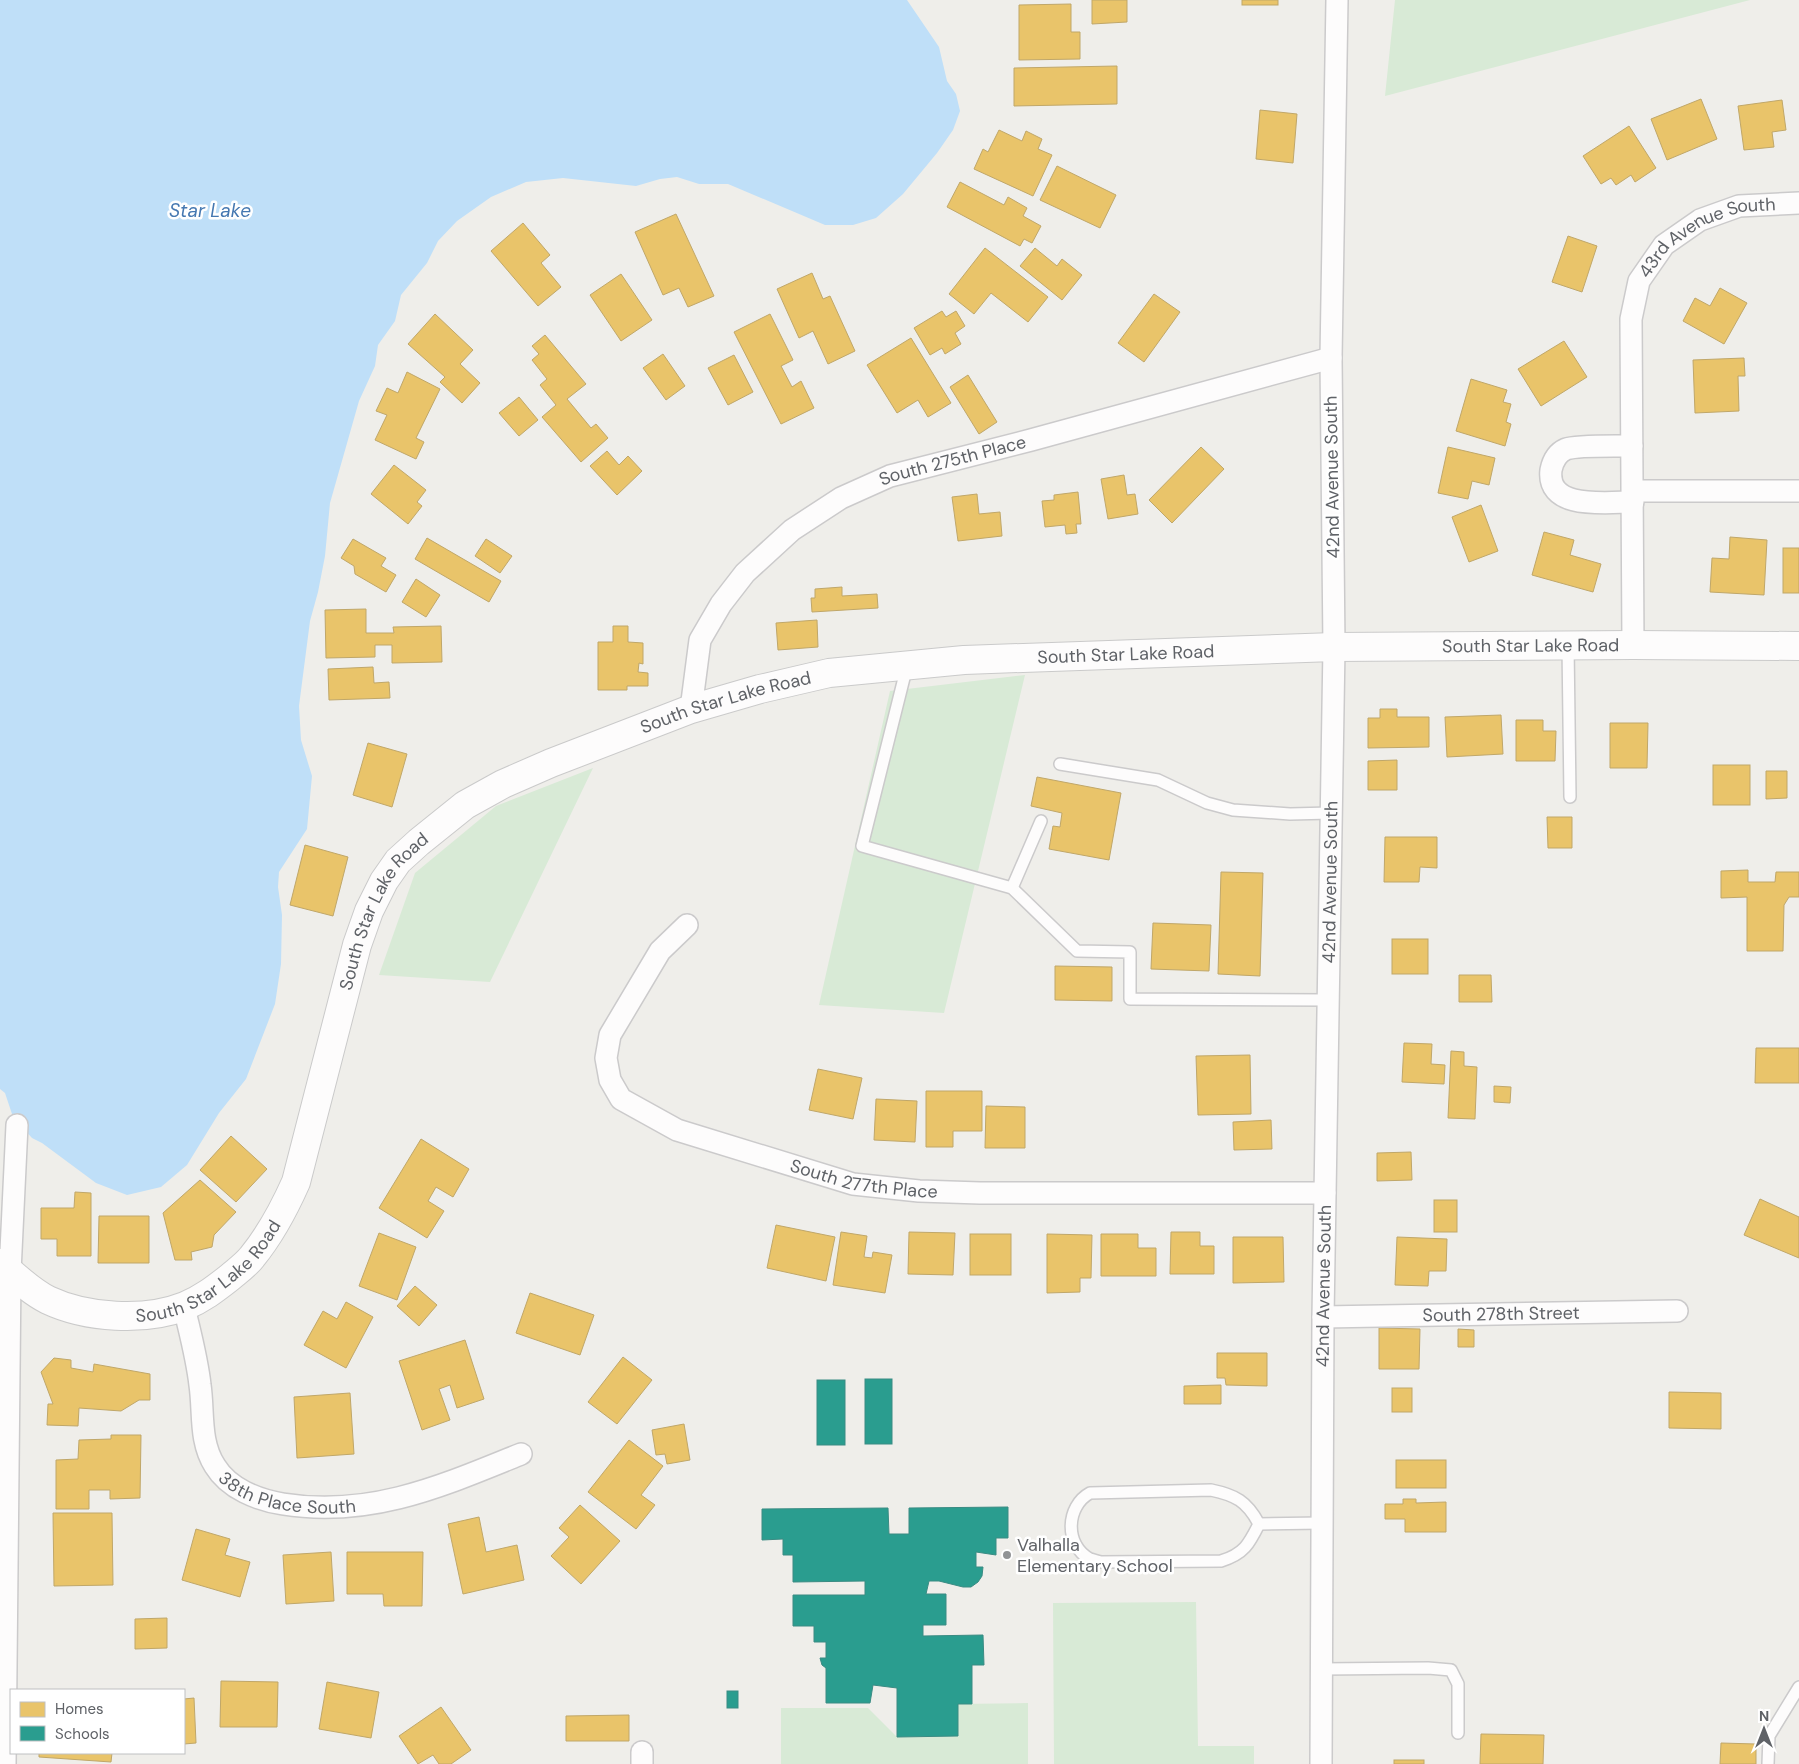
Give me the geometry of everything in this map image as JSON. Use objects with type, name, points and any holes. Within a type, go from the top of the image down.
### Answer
[{"type":"street","name":"42nd Avenue South","points":[[1321,1764],[1324,1193],[1334,648],[1331,358],[1337,0]]},
{"type":"street","name":"43rd Avenue South","points":[[1633,645],[1631,319],[1639,281],[1664,245],[1700,220],[1739,206],[1799,203]]},
{"type":"street","name":"South 275th Place","points":[[690,709],[700,640],[721,604],[745,573],[792,530],[841,498],[890,476],[1031,440],[1331,358]]},
{"type":"street","points":[[1632,446],[1568,448],[1558,454],[1553,462],[1552,481],[1562,496],[1579,502],[1633,497],[1799,491]]},
{"type":"street","name":"South Star Lake Road","points":[[5,1267],[27,1287],[47,1299],[83,1312],[119,1316],[164,1312],[184,1307],[202,1298],[219,1286],[251,1259],[273,1228],[296,1182],[357,945],[369,911],[384,881],[398,861],[465,805],[503,784],[551,763],[690,709],[760,689],[829,673],[964,660],[1334,648],[1568,645],[1799,646]]},
{"type":"street","name":"South 277th Place","points":[[686,925],[660,951],[610,1035],[606,1058],[610,1080],[621,1099],[677,1130],[854,1184],[919,1191],[980,1193],[1324,1193]]},
{"type":"street","points":[[5,1764],[5,1267],[17,1125]]},
{"type":"street","name":"38th Place South","points":[[184,1307],[198,1367],[202,1393],[203,1430],[214,1466],[224,1478],[257,1498],[295,1506],[322,1507],[372,1504],[403,1498],[444,1485],[521,1454]]},
{"type":"street","name":"South 278th Street","points":[[1323,1317],[1677,1311]]},
{"type":"lane","points":[[1568,645],[1570,797]]},
{"type":"lane","points":[[907,666],[862,846],[1012,888],[1077,951],[1130,952],[1130,999],[1328,1000]]},
{"type":"lane","points":[[1060,764],[1158,780],[1207,803],[1233,810],[1290,814],[1331,812]]},
{"type":"lane","points":[[1012,888],[1041,821]]},
{"type":"lane","points":[[1211,1490],[1225,1493],[1246,1504],[1259,1524],[1249,1544],[1241,1552],[1233,1558],[1221,1561],[1101,1562],[1083,1553],[1073,1538],[1071,1527],[1075,1506],[1082,1497],[1090,1493],[1211,1490]]},
{"type":"lane","points":[[1259,1524],[1322,1523]]},
{"type":"lane","points":[[1322,1669],[1428,1668],[1451,1670],[1458,1684],[1458,1733]]},
{"type":"lane","points":[[1768,1764],[1768,1736],[1799,1687]]},
{"type":"green space","points":[[1395,0],[1750,0],[1385,96]]},
{"type":"green space","points":[[1025,675],[944,1013],[819,1005],[890,691]]},
{"type":"green space","points":[[593,768],[490,982],[379,975],[415,873],[496,806]]},
{"type":"green space","points":[[1196,1602],[1198,1746],[1254,1746],[1254,1764],[1054,1764],[1053,1603]]},
{"type":"green space","points":[[1028,1703],[1028,1764],[781,1764],[781,1708],[868,1708],[897,1737],[958,1736],[958,1704]]},
{"type":"water","name":"Star Lake","points":[[0,0],[907,0],[939,47],[947,81],[956,94],[960,111],[953,130],[937,153],[903,194],[876,218],[853,225],[825,225],[728,184],[699,184],[677,177],[660,179],[636,186],[563,178],[526,182],[491,197],[457,221],[438,241],[427,263],[401,295],[395,321],[378,345],[375,366],[359,401],[330,503],[325,556],[310,621],[299,706],[301,740],[312,776],[307,829],[279,872],[278,887],[282,915],[281,964],[275,1004],[246,1079],[219,1113],[187,1165],[161,1187],[127,1195],[96,1183],[42,1143],[32,1138],[13,1117],[5,1093],[0,1089]]},
{"type":"building: Homes","points":[[1092,0],[1127,0],[1127,22],[1092,24]]},
{"type":"building: Homes","points":[[1242,0],[1278,0],[1278,5],[1242,5]]},
{"type":"building: Homes","points":[[1071,4],[1071,32],[1080,32],[1080,59],[1019,60],[1019,5]]},
{"type":"building: Homes","points":[[1117,66],[1117,104],[1014,106],[1014,68]]},
{"type":"building: Homes","points":[[1701,99],[1717,139],[1667,160],[1651,119]]},
{"type":"building: Homes","points":[[1782,100],[1786,130],[1772,132],[1774,147],[1744,150],[1738,106]]},
{"type":"building: Homes","points":[[1260,110],[1297,114],[1293,163],[1256,159]]},
{"type":"building: Homes","points":[[1629,126],[1656,168],[1635,182],[1631,175],[1616,185],[1611,178],[1601,184],[1583,156]]},
{"type":"building: Homes","points":[[999,130],[1022,141],[1026,131],[1042,139],[1038,149],[1052,155],[1033,196],[974,169],[983,149],[988,152]]},
{"type":"building: Homes","points":[[1057,166],[1116,195],[1100,228],[1040,200]]},
{"type":"building: Homes","points":[[960,182],[1004,205],[1008,197],[1027,208],[1023,216],[1041,226],[1032,243],[1024,239],[1020,246],[947,207]]},
{"type":"building: Homes","points":[[676,214],[714,296],[688,307],[679,288],[663,295],[635,232]]},
{"type":"building: Homes","points":[[523,223],[550,255],[541,263],[561,287],[538,306],[491,251]]},
{"type":"building: Homes","points":[[1568,236],[1597,246],[1582,292],[1552,282]]},
{"type":"building: Homes","points":[[985,248],[1048,297],[1028,322],[991,293],[974,314],[949,294]]},
{"type":"building: Homes","points":[[1035,248],[1057,266],[1062,259],[1082,275],[1062,300],[1020,266]]},
{"type":"building: Homes","points":[[812,273],[823,299],[830,296],[855,351],[828,364],[813,331],[799,338],[777,289]]},
{"type":"building: Homes","points":[[621,274],[652,320],[621,341],[590,295]]},
{"type":"building: Homes","points":[[1720,288],[1747,303],[1724,344],[1683,321],[1695,298],[1710,306]]},
{"type":"building: Homes","points":[[1154,294],[1180,312],[1144,362],[1118,343]]},
{"type":"building: Homes","points":[[942,311],[946,317],[956,311],[965,326],[955,333],[961,344],[945,354],[942,348],[930,355],[914,328]]},
{"type":"building: Homes","points":[[435,314],[473,350],[460,364],[480,383],[462,403],[440,382],[445,377],[408,344]]},
{"type":"building: Homes","points":[[770,314],[793,360],[781,366],[792,387],[801,381],[814,408],[781,424],[734,332]]},
{"type":"building: Homes","points":[[545,335],[586,384],[567,399],[591,428],[596,424],[608,438],[581,462],[542,417],[556,405],[540,385],[547,379],[532,360],[539,354],[532,346]]},
{"type":"building: Homes","points":[[911,338],[951,403],[928,417],[918,400],[897,413],[867,365]]},
{"type":"building: Homes","points":[[1564,341],[1587,377],[1541,406],[1518,369]]},
{"type":"building: Homes","points":[[663,354],[685,386],[666,400],[643,368]]},
{"type":"building: Homes","points":[[734,355],[753,392],[728,405],[708,368]]},
{"type":"building: Homes","points":[[1744,358],[1745,376],[1738,376],[1739,411],[1695,413],[1693,360]]},
{"type":"building: Homes","points":[[407,372],[440,389],[416,438],[424,442],[416,459],[375,440],[387,415],[376,411],[387,388],[398,393]]},
{"type":"building: Homes","points":[[968,375],[997,422],[979,434],[950,387]]},
{"type":"building: Homes","points":[[1471,379],[1507,390],[1503,402],[1511,404],[1506,422],[1511,424],[1505,446],[1456,431]]},
{"type":"building: Homes","points":[[519,397],[538,420],[519,436],[499,413]]},
{"type":"building: Homes","points":[[1201,447],[1224,469],[1172,523],[1149,500]]},
{"type":"building: Homes","points":[[1448,447],[1495,458],[1489,485],[1472,481],[1468,499],[1438,493]]},
{"type":"building: Homes","points":[[607,451],[619,465],[628,456],[642,471],[617,495],[590,466]]},
{"type":"building: Homes","points":[[394,465],[426,490],[417,502],[422,506],[408,524],[371,494]]},
{"type":"building: Homes","points":[[1124,475],[1127,495],[1135,494],[1138,514],[1108,519],[1101,479]]},
{"type":"building: Homes","points":[[1078,492],[1081,524],[1076,524],[1077,533],[1066,534],[1065,525],[1045,527],[1042,501],[1054,500],[1054,495]]},
{"type":"building: Homes","points":[[977,494],[979,514],[1000,512],[1002,536],[958,541],[952,497]]},
{"type":"building: Homes","points":[[1481,505],[1498,551],[1469,562],[1452,517]]},
{"type":"building: Homes","points":[[1544,532],[1574,540],[1570,555],[1601,564],[1593,592],[1532,575]]},
{"type":"building: Homes","points":[[1730,537],[1767,540],[1764,595],[1710,592],[1712,558],[1729,559]]},
{"type":"building: Homes","points":[[427,538],[501,581],[489,602],[415,559]]},
{"type":"building: Homes","points":[[353,539],[386,558],[381,566],[396,575],[386,592],[355,574],[354,566],[341,558]]},
{"type":"building: Homes","points":[[486,539],[512,556],[500,573],[475,556]]},
{"type":"building: Homes","points":[[1783,548],[1799,548],[1799,593],[1783,593]]},
{"type":"building: Homes","points":[[416,579],[440,595],[426,617],[402,602]]},
{"type":"building: Homes","points":[[842,587],[842,596],[877,594],[878,608],[812,612],[811,598],[815,598],[815,589]]},
{"type":"building: Homes","points":[[366,609],[366,633],[394,633],[393,627],[441,626],[442,662],[392,663],[392,645],[375,645],[375,657],[326,658],[325,610]]},
{"type":"building: Homes","points":[[817,620],[818,647],[778,650],[776,623]]},
{"type":"building: Homes","points":[[613,626],[628,626],[628,642],[643,643],[643,664],[639,663],[638,672],[648,673],[648,686],[627,686],[627,690],[598,690],[598,642],[613,642]]},
{"type":"building: Homes","points":[[373,667],[374,683],[389,682],[390,698],[329,700],[328,669]]},
{"type":"building: Homes","points":[[1380,709],[1397,709],[1397,717],[1429,717],[1429,747],[1368,748],[1368,718],[1380,718]]},
{"type":"building: Homes","points":[[1501,715],[1503,754],[1447,757],[1445,717]]},
{"type":"building: Homes","points":[[1516,720],[1543,720],[1543,731],[1556,731],[1555,761],[1516,761]]},
{"type":"building: Homes","points":[[1610,723],[1648,723],[1647,768],[1610,768]]},
{"type":"building: Homes","points":[[368,743],[407,754],[392,807],[353,795]]},
{"type":"building: Homes","points":[[1397,760],[1397,790],[1368,790],[1368,761]]},
{"type":"building: Homes","points":[[1713,765],[1750,765],[1750,805],[1713,805]]},
{"type":"building: Homes","points":[[1766,771],[1787,771],[1787,798],[1766,799]]},
{"type":"building: Homes","points":[[1037,777],[1121,793],[1109,860],[1049,849],[1053,826],[1060,827],[1062,813],[1031,806]]},
{"type":"building: Homes","points":[[1547,817],[1572,817],[1572,848],[1548,848]]},
{"type":"building: Homes","points":[[1385,837],[1437,837],[1437,868],[1420,867],[1419,882],[1384,882]]},
{"type":"building: Homes","points":[[305,845],[348,857],[333,916],[290,905]]},
{"type":"building: Homes","points":[[1748,870],[1748,882],[1775,882],[1776,872],[1799,872],[1799,897],[1789,897],[1784,905],[1783,951],[1747,951],[1747,897],[1721,898],[1721,871]]},
{"type":"building: Homes","points":[[1221,872],[1263,873],[1260,976],[1218,974]]},
{"type":"building: Homes","points":[[1153,923],[1211,925],[1209,971],[1151,969]]},
{"type":"building: Homes","points":[[1392,939],[1428,939],[1428,974],[1392,974]]},
{"type":"building: Homes","points":[[1055,966],[1112,967],[1112,1001],[1055,1000]]},
{"type":"building: Homes","points":[[1459,975],[1491,975],[1492,1002],[1459,1002]]},
{"type":"building: Homes","points":[[1404,1043],[1432,1044],[1431,1064],[1445,1065],[1444,1084],[1402,1082]]},
{"type":"building: Homes","points":[[1756,1048],[1799,1048],[1799,1083],[1755,1083]]},
{"type":"building: Homes","points":[[1451,1051],[1464,1052],[1464,1066],[1477,1067],[1475,1119],[1448,1118]]},
{"type":"building: Homes","points":[[1250,1055],[1251,1114],[1198,1115],[1196,1056]]},
{"type":"building: Homes","points":[[818,1069],[862,1078],[853,1119],[809,1110]]},
{"type":"building: Homes","points":[[1494,1086],[1511,1087],[1510,1103],[1494,1102]]},
{"type":"building: Homes","points":[[926,1091],[982,1091],[982,1131],[953,1131],[953,1147],[926,1147]]},
{"type":"building: Homes","points":[[876,1099],[917,1101],[915,1142],[874,1140]]},
{"type":"building: Homes","points":[[986,1106],[1025,1107],[1025,1148],[985,1148]]},
{"type":"building: Homes","points":[[1271,1120],[1272,1149],[1234,1150],[1233,1122]]},
{"type":"building: Homes","points":[[231,1136],[267,1169],[236,1202],[200,1170]]},
{"type":"building: Homes","points":[[421,1139],[469,1169],[453,1197],[436,1187],[428,1201],[444,1211],[427,1238],[379,1208]]},
{"type":"building: Homes","points":[[1411,1152],[1412,1180],[1377,1181],[1377,1153]]},
{"type":"building: Homes","points":[[200,1180],[236,1212],[214,1235],[212,1247],[191,1252],[192,1260],[175,1260],[163,1213]]},
{"type":"building: Homes","points":[[75,1192],[91,1193],[91,1256],[57,1256],[57,1239],[41,1239],[41,1208],[74,1208]]},
{"type":"building: Homes","points":[[1760,1199],[1799,1217],[1799,1258],[1744,1235]]},
{"type":"building: Homes","points":[[1434,1200],[1457,1200],[1457,1232],[1434,1232]]},
{"type":"building: Homes","points":[[99,1216],[149,1216],[149,1263],[98,1263]]},
{"type":"building: Homes","points":[[776,1225],[835,1237],[826,1281],[767,1268]]},
{"type":"building: Homes","points":[[841,1232],[867,1236],[864,1257],[872,1258],[873,1252],[892,1255],[885,1293],[833,1285]]},
{"type":"building: Homes","points":[[909,1232],[955,1233],[953,1275],[908,1274]]},
{"type":"building: Homes","points":[[1171,1232],[1200,1232],[1200,1246],[1214,1246],[1214,1274],[1170,1274]]},
{"type":"building: Homes","points":[[379,1233],[416,1247],[397,1300],[359,1286]]},
{"type":"building: Homes","points":[[970,1234],[1011,1234],[1011,1275],[970,1275]]},
{"type":"building: Homes","points":[[1047,1234],[1092,1235],[1091,1278],[1080,1278],[1080,1292],[1047,1293]]},
{"type":"building: Homes","points":[[1101,1234],[1138,1234],[1138,1248],[1156,1248],[1156,1276],[1101,1276]]},
{"type":"building: Homes","points":[[1233,1237],[1283,1237],[1284,1282],[1233,1283]]},
{"type":"building: Homes","points":[[1397,1237],[1447,1239],[1446,1271],[1429,1271],[1428,1286],[1395,1285]]},
{"type":"building: Homes","points":[[415,1286],[437,1305],[419,1326],[397,1306]]},
{"type":"building: Homes","points":[[530,1293],[594,1315],[580,1355],[516,1333]]},
{"type":"building: Homes","points":[[346,1302],[373,1317],[346,1368],[304,1345],[323,1311],[337,1319]]},
{"type":"building: Homes","points":[[1379,1328],[1420,1329],[1419,1369],[1379,1369]]},
{"type":"building: Homes","points":[[1458,1329],[1474,1330],[1474,1347],[1458,1347]]},
{"type":"building: Homes","points":[[465,1340],[484,1399],[457,1408],[450,1385],[439,1389],[450,1420],[422,1430],[399,1361]]},
{"type":"building: Homes","points":[[1217,1353],[1267,1353],[1267,1386],[1226,1385],[1225,1378],[1217,1378]]},
{"type":"building: Homes","points":[[623,1357],[652,1380],[617,1424],[588,1402]]},
{"type":"building: Homes","points":[[54,1358],[71,1360],[71,1368],[93,1372],[94,1364],[150,1374],[150,1400],[139,1400],[121,1411],[79,1408],[78,1426],[47,1425],[48,1404],[53,1404],[41,1372]]},
{"type":"building: Homes","points":[[1221,1385],[1221,1404],[1184,1404],[1184,1386]]},
{"type":"building: Homes","points":[[1392,1388],[1412,1388],[1412,1412],[1392,1412]]},
{"type":"building: Homes","points":[[1669,1392],[1721,1393],[1721,1429],[1669,1428]]},
{"type":"building: Homes","points":[[350,1393],[354,1454],[297,1458],[294,1397]]},
{"type":"building: Homes","points":[[684,1424],[690,1460],[667,1464],[665,1454],[656,1455],[652,1430]]},
{"type":"building: Homes","points":[[111,1435],[141,1435],[140,1498],[110,1499],[110,1490],[89,1490],[89,1509],[56,1509],[56,1460],[78,1459],[79,1440],[111,1439]]},
{"type":"building: Homes","points":[[629,1440],[663,1466],[641,1495],[655,1505],[636,1529],[588,1492]]},
{"type":"building: Homes","points":[[1396,1460],[1446,1460],[1446,1488],[1396,1488]]},
{"type":"building: Homes","points":[[1403,1499],[1416,1499],[1416,1503],[1446,1502],[1446,1532],[1405,1532],[1405,1519],[1385,1519],[1385,1504],[1403,1504]]},
{"type":"building: Homes","points":[[580,1505],[620,1541],[581,1584],[551,1556],[569,1537],[559,1528]]},
{"type":"building: Homes","points":[[53,1513],[112,1513],[113,1585],[54,1586]]},
{"type":"building: Homes","points":[[479,1517],[486,1552],[517,1545],[524,1580],[463,1594],[448,1524]]},
{"type":"building: Homes","points":[[196,1529],[230,1539],[225,1555],[250,1562],[240,1597],[182,1580]]},
{"type":"building: Homes","points":[[331,1552],[334,1601],[286,1604],[283,1555]]},
{"type":"building: Homes","points":[[347,1552],[423,1552],[422,1606],[384,1606],[383,1594],[347,1594]]},
{"type":"building: Homes","points":[[167,1618],[167,1648],[135,1649],[135,1619]]},
{"type":"building: Homes","points":[[221,1681],[278,1682],[277,1727],[220,1727]]},
{"type":"building: Homes","points":[[327,1682],[379,1692],[371,1738],[319,1729]]},
{"type":"building: Homes","points":[[194,1698],[196,1743],[185,1744],[185,1699]]},
{"type":"building: Homes","points":[[441,1707],[471,1750],[451,1764],[439,1764],[433,1755],[418,1764],[399,1736]]},
{"type":"building: Homes","points":[[629,1715],[629,1741],[566,1741],[566,1716]]},
{"type":"building: Homes","points":[[1481,1734],[1544,1735],[1543,1764],[1480,1764]]},
{"type":"building: Homes","points":[[1721,1743],[1756,1744],[1756,1764],[1720,1764]]},
{"type":"building: Homes","points":[[39,1754],[112,1754],[111,1762],[39,1757]]},
{"type":"building: Homes","points":[[1394,1760],[1424,1760],[1424,1764],[1394,1764]]},
{"type":"building: Schools","points":[[865,1379],[892,1379],[892,1444],[865,1444]]},
{"type":"building: Schools","points":[[817,1380],[845,1380],[845,1445],[817,1445]]},
{"type":"building: Schools","points":[[1008,1507],[1008,1538],[996,1538],[996,1555],[976,1552],[976,1567],[983,1567],[982,1576],[978,1582],[971,1587],[963,1587],[939,1581],[929,1581],[926,1594],[946,1594],[946,1625],[923,1625],[923,1636],[983,1635],[984,1665],[972,1665],[972,1704],[958,1704],[958,1736],[897,1737],[897,1688],[873,1685],[870,1703],[826,1703],[826,1668],[822,1665],[820,1658],[826,1658],[826,1642],[814,1642],[814,1626],[793,1626],[793,1595],[865,1595],[865,1581],[793,1582],[793,1555],[783,1555],[783,1539],[762,1540],[762,1509],[888,1508],[889,1534],[909,1534],[909,1508]]},
{"type":"building: Schools","points":[[727,1691],[738,1691],[738,1708],[727,1708]]},
{"type":"place","name":"Valhalla Elementary School","points":[[1007,1555]]}]
